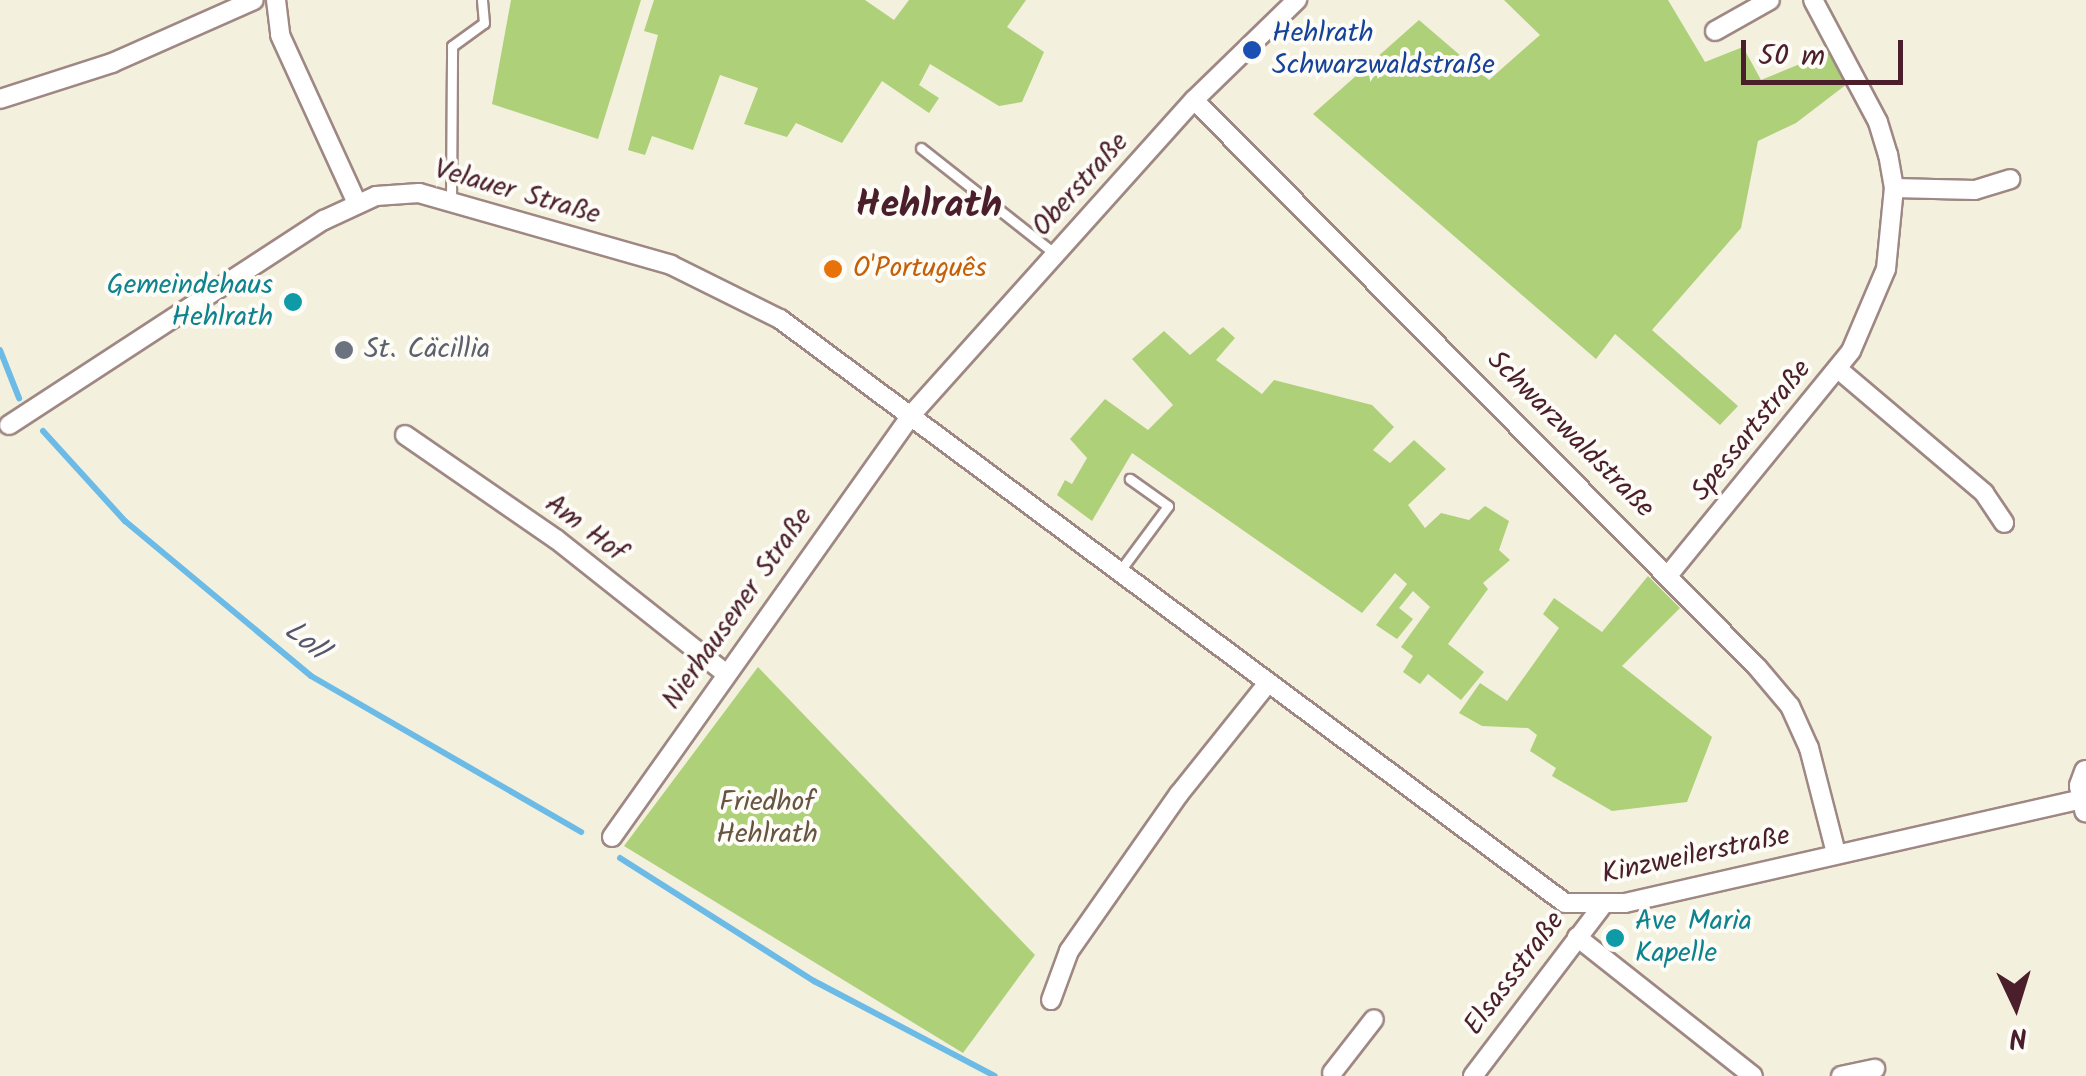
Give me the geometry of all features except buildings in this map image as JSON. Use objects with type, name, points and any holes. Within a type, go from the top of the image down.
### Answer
[{"type":"street","points":[[0,99],[112,63],[254,0]]},
{"type":"street","points":[[276,0],[280,35],[357,203]]},
{"type":"street","name":"Oberstraße","points":[[912,414],[1194,100],[1297,0]]},
{"type":"street","points":[[1715,31],[1770,0]]},
{"type":"street","name":"Spessartstraße","points":[[1670,573],[1838,369],[1876,302],[1892,241],[1894,188],[1878,122],[1813,0]]},
{"type":"street","name":"Schwarzwaldstraße","points":[[1194,100],[1670,573],[1790,706],[1809,748],[1836,854]]},
{"type":"street","points":[[1894,188],[1975,190],[2010,179]]},
{"type":"street","name":"Velauer Straße","points":[[9,425],[226,280],[357,203],[396,192],[451,202],[723,286],[912,414]]},
{"type":"street","name":"Spessartstraße","points":[[1838,369],[1984,493],[2004,523]]},
{"type":"street","name":"Kinzweilerstraße","points":[[912,414],[1551,895],[1602,906],[2084,804]]},
{"type":"street","name":"Nierhausener Straße","points":[[612,837],[912,414]]},
{"type":"street","name":"Am Hof","points":[[406,434],[556,540],[726,673]]},
{"type":"street","points":[[1050,1000],[1069,951],[1179,794],[1266,684]]},
{"type":"street","points":[[2084,804],[2086,772]]},
{"type":"street","name":"Elsassstraße","points":[[1472,1076],[1602,906]]},
{"type":"street","points":[[1577,937],[1753,1076]]},
{"type":"street","points":[[1333,1075],[1374,1019]]},
{"type":"street","points":[[1841,1076],[1876,1069]]},
{"type":"lane","points":[[451,202],[452,46],[484,23],[482,0]]},
{"type":"lane","points":[[921,148],[1055,254]]},
{"type":"lane","points":[[1119,572],[1168,506],[1130,478]]},
{"type":"green space","points":[[511,0],[641,0],[598,139],[492,104]]},
{"type":"green space","points":[[654,0],[865,0],[894,20],[909,0],[1026,0],[1007,27],[1044,52],[1022,102],[999,106],[930,64],[919,85],[939,98],[929,113],[882,81],[842,143],[796,123],[787,137],[744,124],[758,88],[720,75],[693,150],[652,136],[645,155],[628,150],[658,35],[644,31]]},
{"type":"green space","points":[[1504,0],[1668,0],[1705,62],[1743,47],[1761,80],[1829,52],[1847,84],[1796,123],[1758,141],[1741,228],[1652,330],[1738,406],[1720,425],[1615,334],[1596,359],[1313,114],[1419,20],[1489,80],[1540,35]]},
{"type":"green space","points":[[1223,327],[1235,338],[1216,360],[1262,394],[1274,380],[1372,405],[1394,427],[1373,450],[1390,463],[1414,440],[1446,469],[1408,505],[1425,528],[1441,513],[1469,520],[1485,506],[1509,521],[1499,550],[1510,560],[1483,583],[1488,589],[1448,644],[1484,672],[1461,700],[1428,674],[1420,684],[1403,672],[1413,656],[1401,647],[1430,607],[1413,591],[1399,608],[1413,619],[1397,639],[1376,625],[1407,584],[1395,573],[1362,613],[1132,453],[1092,521],[1057,495],[1065,480],[1072,484],[1087,458],[1070,439],[1105,399],[1148,430],[1173,405],[1132,359],[1164,331],[1190,355]]},
{"type":"green space","points":[[1648,576],[1680,608],[1622,666],[1712,737],[1687,802],[1612,811],[1552,776],[1556,768],[1530,751],[1537,735],[1528,728],[1482,726],[1459,713],[1480,683],[1507,701],[1559,628],[1543,614],[1554,598],[1602,632]]},
{"type":"green space","name":"Friedhof Hehlrath","points":[[758,667],[1035,955],[963,1053],[624,846]]},
{"type":"waterway","name":"Loll","points":[[0,350],[19,398]]},
{"type":"waterway","name":"Loll","points":[[43,431],[125,521],[311,676],[581,832]]},
{"type":"waterway","name":"Loll","points":[[620,858],[814,981],[995,1076]]},
{"type":"place","name":"Hehlrath Schwarzwaldstraße","points":[[1252,50]]},
{"type":"place","name":"O'Português","points":[[833,269]]},
{"type":"place","name":"Gemeindehaus Hehlrath","points":[[293,302]]},
{"type":"place","name":"St. Cäcillia","points":[[344,350]]},
{"type":"place","name":"Ave Maria Kapelle","points":[[1615,938]]},
{"type":"district","name":"Hehlrath","points":[[929,207]]}]
